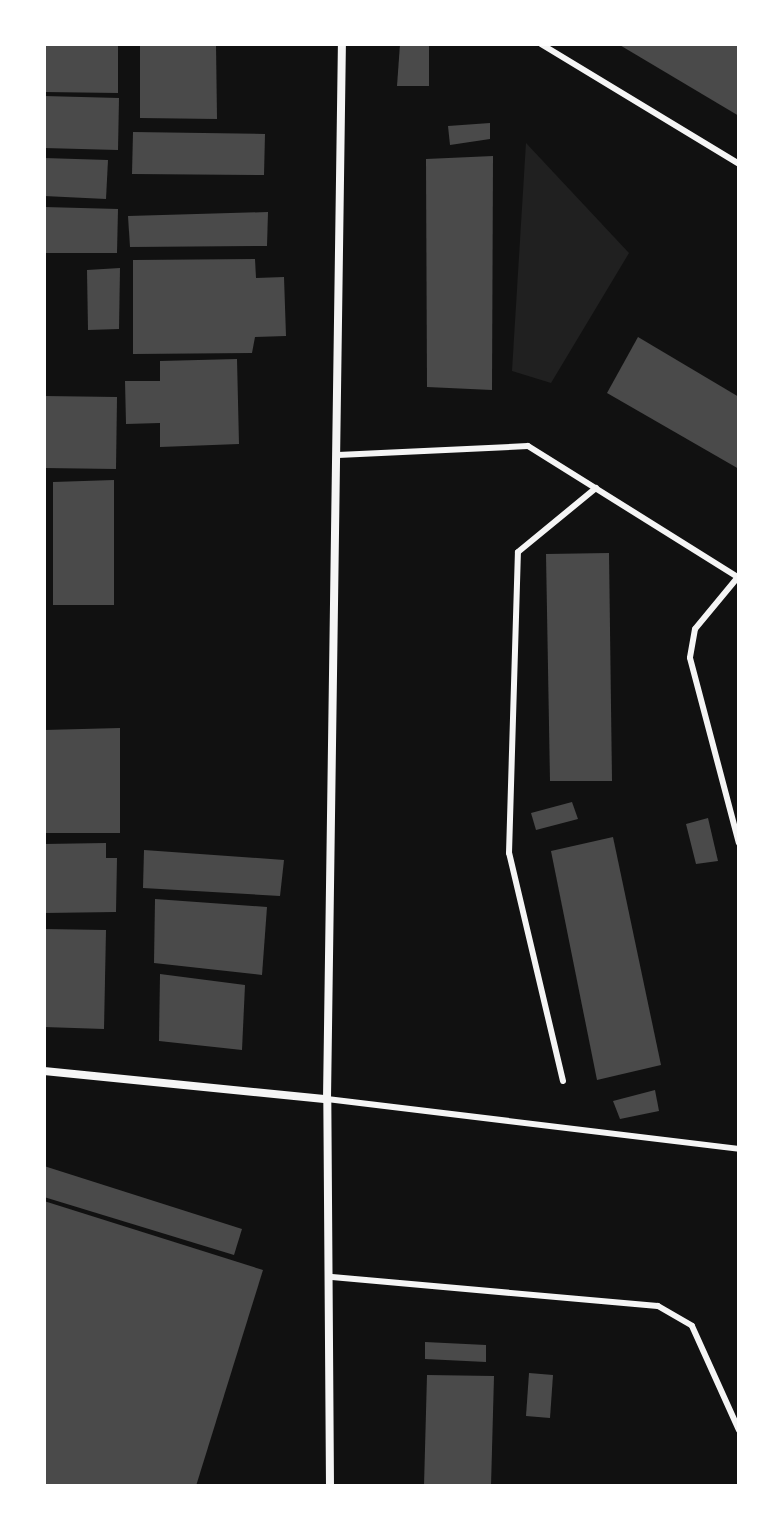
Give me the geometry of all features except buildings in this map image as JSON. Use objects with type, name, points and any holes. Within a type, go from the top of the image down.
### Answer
[{"type":"street","points":[[330,1486],[332,1277],[327,1099],[342,44]]},
{"type":"street","points":[[44,1071],[327,1099]]},
{"type":"lane","points":[[541,44],[739,164]]},
{"type":"lane","points":[[338,455],[528,446],[738,578],[695,629],[690,658],[739,843]]},
{"type":"lane","points":[[563,1081],[509,853],[518,552],[596,488]]},
{"type":"lane","points":[[327,1099],[739,1149]]},
{"type":"lane","points":[[332,1277],[658,1306],[692,1326],[739,1430]]},
{"type":"shaded area","points":[[526,143],[629,253],[551,383],[512,371]]}]
